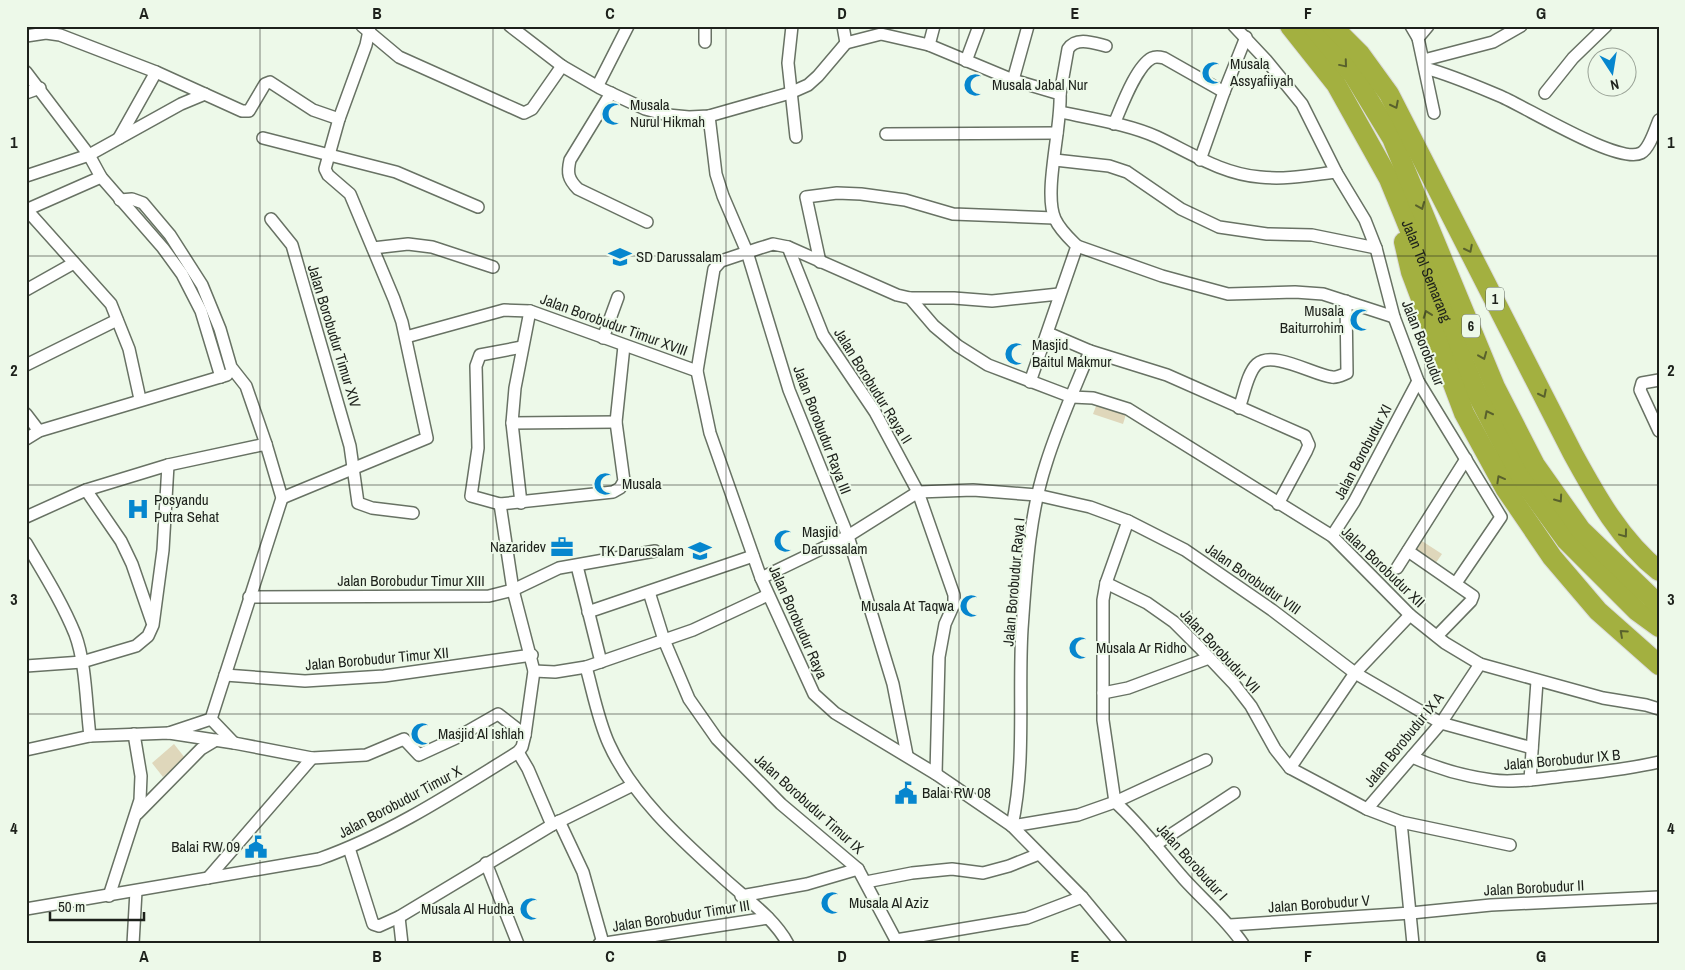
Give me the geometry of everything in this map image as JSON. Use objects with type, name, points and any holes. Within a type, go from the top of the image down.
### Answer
[{"type":"highway","name":"Jalan Tol Semarang","points":[[1290,26],[1336,84],[1389,179],[1476,392],[1519,475],[1566,540],[1637,611],[1659,627]]},
{"type":"highway","name":"Jalan Tol Semarang","points":[[1313,26],[1353,74],[1392,138],[1496,387],[1535,465],[1581,530],[1659,604]]},
{"type":"highway","name":"1","points":[[1332,26],[1360,54],[1389,94],[1573,454],[1600,502],[1633,546],[1659,571]]},
{"type":"highway","points":[[1389,179],[1412,272],[1464,413],[1505,488],[1552,557],[1598,610],[1659,665]]},
{"type":"street","points":[[510,26],[562,66],[645,109],[668,115],[709,116],[790,93],[808,85],[846,43],[882,30],[929,45],[1013,80],[1060,94]]},
{"type":"street","points":[[598,85],[628,26]]},
{"type":"street","points":[[705,26],[705,42]]},
{"type":"street","points":[[792,26],[788,63],[796,137]]},
{"type":"street","points":[[843,26],[846,43]]},
{"type":"street","points":[[929,45],[934,26]]},
{"type":"street","points":[[966,61],[979,26]]},
{"type":"street","points":[[1013,80],[1028,26]]},
{"type":"street","name":"Jalan Borobudur","points":[[1234,26],[1246,37],[1302,104],[1336,172],[1365,220],[1376,248],[1394,317],[1418,381],[1501,517],[1456,583]]},
{"type":"street","points":[[1412,26],[1418,38],[1434,113]]},
{"type":"street","points":[[1418,38],[1428,26]]},
{"type":"street","points":[[1424,64],[1493,42],[1521,26]]},
{"type":"street","points":[[1545,93],[1573,58],[1606,26]]},
{"type":"street","points":[[282,498],[427,438],[406,337],[394,299],[350,194],[326,172],[328,154],[368,28],[399,57],[524,113],[532,109],[562,66]]},
{"type":"street","points":[[26,36],[46,33],[60,35],[156,72],[242,111],[249,111],[265,84],[270,82],[313,110],[340,119]]},
{"type":"street","points":[[1200,160],[1246,37]]},
{"type":"street","points":[[1106,46],[1076,41],[1068,49],[1060,94],[1061,112],[1057,133],[1051,197],[1054,218],[1064,234],[1077,246],[1162,276],[1228,294],[1295,292],[1323,294],[1394,317]]},
{"type":"street","points":[[1114,124],[1134,81],[1146,63],[1156,57],[1164,58],[1224,92]]},
{"type":"street","points":[[1424,64],[1502,97],[1558,124],[1581,139],[1625,154],[1640,154],[1645,149],[1659,120]]},
{"type":"street","points":[[26,72],[40,88],[89,156],[101,176],[120,200],[164,248],[182,274],[201,311],[222,377]]},
{"type":"street","points":[[118,139],[156,72]]},
{"type":"street","points":[[26,93],[40,88]]},
{"type":"street","points":[[611,93],[570,160],[567,172],[570,181],[578,189],[647,222]]},
{"type":"street","points":[[26,176],[89,156],[181,104],[205,94]]},
{"type":"street","points":[[1061,112],[1156,136],[1200,160],[1239,174],[1260,178],[1336,172]]},
{"type":"street","name":"Jalan Borobudur Raya III","points":[[709,116],[716,174],[723,196],[747,252],[789,390],[848,536],[893,684],[907,755]]},
{"type":"street","points":[[886,134],[1057,133]]},
{"type":"street","points":[[263,138],[396,172],[478,207]]},
{"type":"street","points":[[1055,160],[1109,166],[1127,172],[1181,210],[1219,227],[1267,234],[1312,235],[1376,248]]},
{"type":"street","points":[[101,176],[26,210],[111,304],[129,349],[140,400]]},
{"type":"street","points":[[820,262],[806,197],[837,193],[861,194],[905,200],[953,214],[1054,218]]},
{"type":"street","points":[[120,200],[132,199],[143,203],[170,234],[202,285],[220,329],[234,373],[246,386],[282,498],[211,719]]},
{"type":"street","name":"Jalan Borobudur Timur XIV","points":[[271,219],[292,245],[299,277],[337,398],[353,468],[358,503],[372,508],[414,513]]},
{"type":"street","points":[[373,248],[408,244],[432,247],[493,267]]},
{"type":"street","points":[[747,252],[773,244],[788,247],[897,295],[910,298],[954,298],[992,302],[1059,294]]},
{"type":"street","points":[[1030,382],[1077,246]]},
{"type":"street","name":"Jalan Borobudur Raya II","points":[[788,247],[822,335],[875,412],[918,492],[954,595],[954,604],[944,624],[939,657],[936,774]]},
{"type":"street","name":"Jalan Borobudur Raya","points":[[747,252],[716,264],[697,370],[710,433],[753,556],[768,594],[814,694],[835,713],[907,755],[1012,826],[1082,897],[1116,943]]},
{"type":"street","points":[[26,290],[74,263]]},
{"type":"street","points":[[603,338],[618,297]]},
{"type":"street","name":"Jalan Borobudur XII","points":[[910,298],[934,326],[958,346],[988,365],[1072,397],[1093,398],[1128,409],[1332,536],[1410,615],[1437,636],[1480,664],[1603,698],[1659,709]]},
{"type":"street","points":[[1239,408],[1252,371],[1257,364],[1264,361],[1298,366],[1332,378],[1347,373],[1346,301]]},
{"type":"street","name":"Jalan Borobudur Timur XVIII","points":[[406,337],[504,310],[530,311],[624,346],[697,370]]},
{"type":"street","points":[[521,503],[512,423],[522,347],[530,311]]},
{"type":"street","points":[[26,365],[117,320]]},
{"type":"street","points":[[1048,333],[1090,351],[1167,376],[1305,436],[1308,441],[1306,452],[1278,504]]},
{"type":"street","points":[[522,347],[485,353],[477,358],[478,448],[470,496],[500,504],[613,492],[620,488],[624,481],[616,422],[624,346]]},
{"type":"street","name":"Jalan Borobudur Raya I","points":[[1012,826],[1016,808],[1022,715],[1022,630],[1037,495],[1046,464],[1090,351]]},
{"type":"street","points":[[26,439],[39,431],[234,373]]},
{"type":"street","points":[[1657,424],[1640,390],[1640,386],[1642,382],[1659,380]]},
{"type":"street","name":"Jalan Borobudur XI","points":[[1332,536],[1354,502],[1418,381]]},
{"type":"street","points":[[26,414],[39,431]]},
{"type":"street","points":[[512,423],[616,422]]},
{"type":"street","points":[[26,517],[86,490],[168,465],[266,444]]},
{"type":"street","points":[[1397,568],[1466,459]]},
{"type":"street","points":[[26,666],[82,662],[136,646],[148,636],[153,625],[163,550],[168,465]]},
{"type":"street","points":[[86,490],[121,542],[132,564],[153,625]]},
{"type":"street","name":"Jalan Borobudur VIII","points":[[918,492],[973,490],[1037,495],[1090,507],[1128,521],[1185,550],[1272,610],[1355,673],[1441,723],[1532,748]]},
{"type":"street","points":[[761,578],[848,536],[918,492]]},
{"type":"street","points":[[500,504],[513,590],[532,655],[534,671],[525,735],[522,747],[518,752],[583,872],[601,943]]},
{"type":"street","points":[[1115,802],[1103,720],[1104,600],[1106,583],[1128,521]]},
{"type":"street","points":[[26,543],[75,635],[82,662],[90,736]]},
{"type":"street","name":"Jalan Borobudur Timur XIII","points":[[249,597],[489,596],[513,590],[551,570],[655,551]]},
{"type":"street","points":[[1408,552],[1456,583],[1473,598],[1437,636]]},
{"type":"street","points":[[588,612],[753,556]]},
{"type":"street","points":[[577,566],[601,662]]},
{"type":"street","name":"Jalan Borobudur VII","points":[[1106,583],[1147,603],[1174,622],[1234,684],[1251,706],[1275,749],[1290,768],[1367,809],[1401,822],[1510,846]]},
{"type":"street","name":"Jalan Borobudur Timur IX","points":[[649,592],[664,640],[689,699],[717,739],[781,804],[858,869],[897,942]]},
{"type":"street","points":[[534,671],[555,672],[586,667],[692,630],[768,594]]},
{"type":"street","points":[[1290,768],[1355,673],[1410,615]]},
{"type":"street","name":"Jalan Borobudur Timur XII","points":[[225,675],[304,681],[384,676],[532,655]]},
{"type":"street","points":[[1103,694],[1128,688],[1209,658]]},
{"type":"street","name":"Jalan Borobudur IX A","points":[[1367,809],[1441,723],[1480,664]]},
{"type":"street","points":[[586,667],[608,743],[633,785],[682,841],[741,896],[768,918],[782,933],[788,944]]},
{"type":"street","points":[[1530,780],[1537,681]]},
{"type":"street","points":[[26,750],[90,736],[169,733],[234,742],[312,758],[366,755],[403,739],[419,755],[456,738],[498,714],[525,735]]},
{"type":"street","points":[[169,733],[211,719]]},
{"type":"street","points":[[211,719],[234,742]]},
{"type":"street","points":[[109,896],[140,800],[141,776],[134,734]]},
{"type":"street","points":[[134,817],[202,749],[216,740]]},
{"type":"street","name":"Jalan Borobudur Timur X","points":[[26,909],[319,859],[349,848],[385,830],[518,752]]},
{"type":"street","name":"Jalan Borobudur IX B","points":[[1412,757],[1442,770],[1494,780],[1530,780],[1625,770],[1659,762]]},
{"type":"street","points":[[208,878],[312,758]]},
{"type":"street","points":[[1012,826],[1078,815],[1115,802],[1206,760]]},
{"type":"street","points":[[349,848],[373,924],[379,926],[399,917],[555,823],[633,785]]},
{"type":"street","points":[[1155,845],[1234,793]]},
{"type":"street","name":"Jalan Borobudur I","points":[[1115,802],[1132,817],[1184,879],[1230,925],[1243,944]]},
{"type":"street","points":[[1401,822],[1413,944]]},
{"type":"street","points":[[866,882],[912,873],[952,869],[983,872],[1009,866],[1039,854]]},
{"type":"street","points":[[486,863],[518,944]]},
{"type":"street","points":[[741,896],[806,884],[858,869]]},
{"type":"street","points":[[133,944],[136,891]]},
{"type":"street","points":[[897,942],[1027,918],[1082,897]]},
{"type":"street","name":"Jalan Borobudur II","points":[[1410,913],[1492,905],[1659,898]]},
{"type":"street","name":"Jalan Borobudur V","points":[[1230,925],[1410,913]]},
{"type":"street","points":[[399,917],[402,944]]},
{"type":"street","name":"Jalan Borobudur Timur III","points":[[601,943],[768,918]]},
{"type":"shaded area","points":[[1098,401],[1127,411],[1123,424],[1093,414]]},
{"type":"shaded area","points":[[1422,541],[1442,554],[1435,564],[1416,550]]},
{"type":"shaded area","points":[[174,744],[185,758],[163,777],[152,763]]},
{"type":"place","name":"Musala Assyafiiyah","points":[[1213,73]]},
{"type":"place","name":"Musala Jabal Nur","points":[[975,85]]},
{"type":"place","name":"Musala Nurul Hikmah","points":[[613,114]]},
{"type":"place","name":"SD Darussalam","points":[[620,257]]},
{"type":"place","name":"Musala Baiturrohim","points":[[1361,320]]},
{"type":"place","name":"Masjid Baitul Makmur","points":[[1016,354]]},
{"type":"place","name":"Musala","points":[[605,484]]},
{"type":"place","name":"Posyandu Putra Sehat","points":[[138,509]]},
{"type":"place","name":"Masjid Darussalam","points":[[785,541]]},
{"type":"place","name":"Nazaridev","points":[[562,547]]},
{"type":"place","name":"TK Darussalam","points":[[700,551]]},
{"type":"place","name":"Musala At Taqwa","points":[[971,606]]},
{"type":"place","name":"Musala Ar Ridho","points":[[1080,648]]},
{"type":"place","name":"Masjid Al Ishlah","points":[[422,734]]},
{"type":"place","name":"Balai RW 08","points":[[906,793]]},
{"type":"place","name":"Balai RW 09","points":[[256,847]]},
{"type":"place","name":"Musala Al Aziz","points":[[832,903]]},
{"type":"place","name":"Musala Al Hudha","points":[[531,909]]}]
